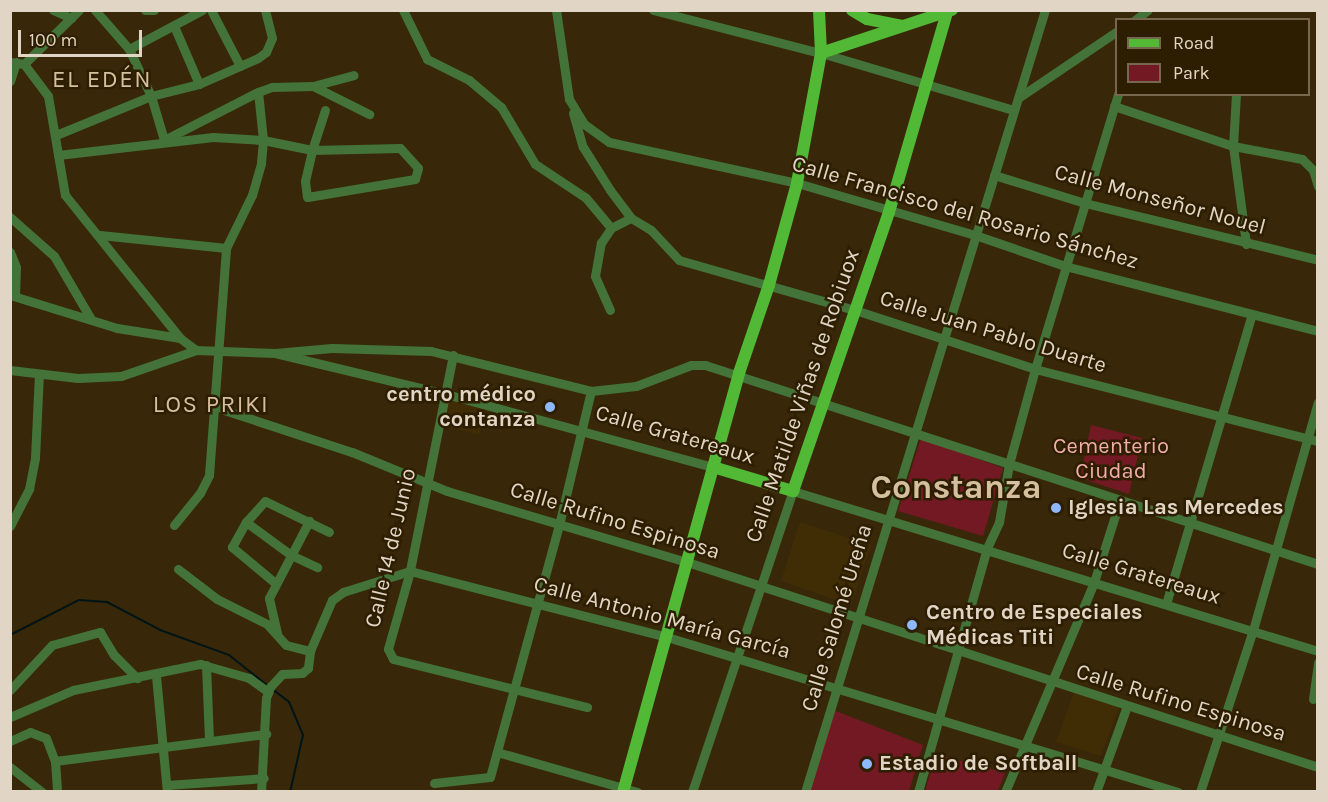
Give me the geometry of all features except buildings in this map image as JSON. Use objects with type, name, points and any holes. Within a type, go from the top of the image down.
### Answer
[{"type":"main road","points":[[623,790],[739,373],[769,285],[797,183],[820,52],[819,10]]},
{"type":"main road","points":[[852,10],[867,19],[903,27]]},
{"type":"main road","points":[[820,52],[950,11]]},
{"type":"main road","name":"Calle Matilde Viñas de Robiuox","points":[[793,491],[889,212],[950,11]]},
{"type":"main road","name":"Calle Gratereaux","points":[[713,467],[793,491]]},
{"type":"street","points":[[53,10],[71,18]]},
{"type":"street","points":[[10,81],[17,63],[79,10]]},
{"type":"street","points":[[95,10],[129,49],[151,96],[164,140]]},
{"type":"street","points":[[145,10],[154,10]]},
{"type":"street","points":[[129,49],[202,10]]},
{"type":"street","points":[[211,10],[240,66]]},
{"type":"street","points":[[56,135],[151,96],[199,84],[266,52],[272,38],[265,10]]},
{"type":"street","points":[[403,10],[427,60],[468,80],[501,107],[535,164],[586,198],[611,228]]},
{"type":"street","name":"Calle Juan Pablo Duarte","points":[[556,10],[569,99],[583,147],[632,218],[651,230],[679,260],[855,310],[1035,369],[1223,415],[1317,441]]},
{"type":"street","points":[[653,10],[820,52],[1014,110]]},
{"type":"street","name":"Calle Salomé Ureña","points":[[805,792],[835,685],[978,236],[994,175],[1045,10]]},
{"type":"street","points":[[174,26],[199,84]]},
{"type":"street","points":[[1018,98],[1115,33]]},
{"type":"street","points":[[17,63],[48,96],[65,195],[100,235],[180,338],[196,350]]},
{"type":"street","points":[[164,140],[272,87],[313,86],[354,75]]},
{"type":"street","points":[[313,86],[369,114]]},
{"type":"street","points":[[174,525],[196,499],[209,475],[226,248],[252,195],[263,140],[258,92]]},
{"type":"street","points":[[918,792],[941,718],[987,548],[999,522],[1009,464],[1035,369],[1117,96]]},
{"type":"street","points":[[1236,96],[1233,146],[1246,244]]},
{"type":"street","name":"Calle Francisco del Rosario Sánchez","points":[[569,99],[584,124],[601,137],[634,148],[797,183],[889,212],[978,236],[1065,266],[1317,331]]},
{"type":"street","points":[[1114,106],[1233,146],[1302,159],[1309,163],[1317,186]]},
{"type":"street","points":[[58,154],[164,140],[263,140],[312,150],[388,148],[404,150],[418,168],[415,179],[315,198],[304,192],[312,150],[325,110]]},
{"type":"street","name":"Calle Monseñor Nouel","points":[[994,175],[1085,203],[1317,260]]},
{"type":"street","points":[[10,217],[54,256],[91,319]]},
{"type":"street","points":[[610,310],[595,276],[601,243],[611,228],[632,218]]},
{"type":"street","points":[[100,235],[226,248]]},
{"type":"street","points":[[10,252],[16,267],[13,296],[91,319],[180,338]]},
{"type":"street","points":[[1166,604],[1252,314]]},
{"type":"street","points":[[275,353],[332,348],[453,355],[591,391],[636,386],[691,365],[739,373],[1317,564]]},
{"type":"street","name":"Calle Gratereaux","points":[[10,370],[78,378],[121,376],[196,350],[275,353],[446,394],[713,467]]},
{"type":"street","name":"Calle 14 de Junio","points":[[453,355],[426,480],[410,571],[388,649],[393,659],[586,707]]},
{"type":"street","points":[[10,526],[29,489],[35,458],[39,374]]},
{"type":"street","points":[[434,783],[490,777],[559,525],[591,391]]},
{"type":"street","points":[[1200,792],[1253,630],[1273,551],[1317,402]]},
{"type":"street","name":"Calle Rufino Espinosa","points":[[215,403],[224,410],[426,480],[447,490],[687,562],[1317,767]]},
{"type":"street","name":"Calle Gratereaux","points":[[793,491],[987,548],[1317,651]]},
{"type":"street","name":"Calle Matilde Viñas de Robiuox","points":[[692,792],[793,491]]},
{"type":"street","points":[[1005,792],[1094,582],[1120,500]]},
{"type":"street","points":[[274,582],[232,547],[246,522],[265,501],[329,532]]},
{"type":"street","points":[[279,639],[269,598],[274,582],[309,521]]},
{"type":"street","points":[[246,522],[291,555],[317,567]]},
{"type":"street","points":[[178,569],[217,599],[267,624],[286,645],[310,651]]},
{"type":"street","points":[[261,792],[264,778],[268,692],[282,674],[306,671],[310,651],[332,600],[343,592],[410,571]]},
{"type":"street","name":"Calle Antonio María García","points":[[410,571],[667,637],[835,685],[1178,792]]},
{"type":"street","points":[[10,690],[52,645],[100,632],[114,655],[137,678]]},
{"type":"street","points":[[1313,699],[1317,662]]},
{"type":"street","points":[[10,717],[73,690],[156,676],[189,666],[206,665],[249,678],[268,692]]},
{"type":"street","points":[[206,665],[209,740]]},
{"type":"street","points":[[156,676],[167,788],[264,778]]},
{"type":"street","points":[[1096,792],[1127,706]]},
{"type":"street","points":[[10,741],[30,732],[43,735],[55,761],[57,792]]},
{"type":"street","points":[[55,761],[164,744],[266,734]]},
{"type":"street","points":[[497,752],[623,790],[637,792]]},
{"type":"street","points":[[10,767],[42,792]]},
{"type":"street","points":[[221,792],[222,781]]},
{"type":"shaded area","points":[[448,398],[486,408],[479,435],[441,425]]},
{"type":"shaded area","points":[[800,522],[871,545],[851,605],[781,581]]},
{"type":"shaded area","points":[[1074,692],[1119,707],[1101,756],[1056,742]]},
{"type":"green space","name":"Cementerio Ciudad","points":[[1091,425],[1142,438],[1129,494],[1080,478]]},
{"type":"green space","points":[[921,438],[1003,468],[983,536],[898,511]]},
{"type":"green space","name":"Estadio de Softball","points":[[833,710],[923,745],[909,791],[807,792]]},
{"type":"green space","points":[[936,754],[1005,773],[998,791],[925,791]]},
{"type":"waterway","points":[[10,635],[79,600],[107,602],[160,630],[229,655],[268,686]]},
{"type":"waterway","points":[[272,689],[289,702],[303,735],[290,792]]},
{"type":"place","name":"centro médico contanza","points":[[550,407]]},
{"type":"place","name":"Iglesia Las Mercedes","points":[[1056,508]]},
{"type":"place","name":"Centro de Especiales Médicas Titi","points":[[912,625]]},
{"type":"place","name":"Estadio de Softball","points":[[867,764]]},
{"type":"district","name":"EL EDÉN","points":[[102,80]]},
{"type":"district","name":"LOS PRIKI","points":[[211,405]]},
{"type":"district","name":"Constanza","points":[[956,488]]}]
